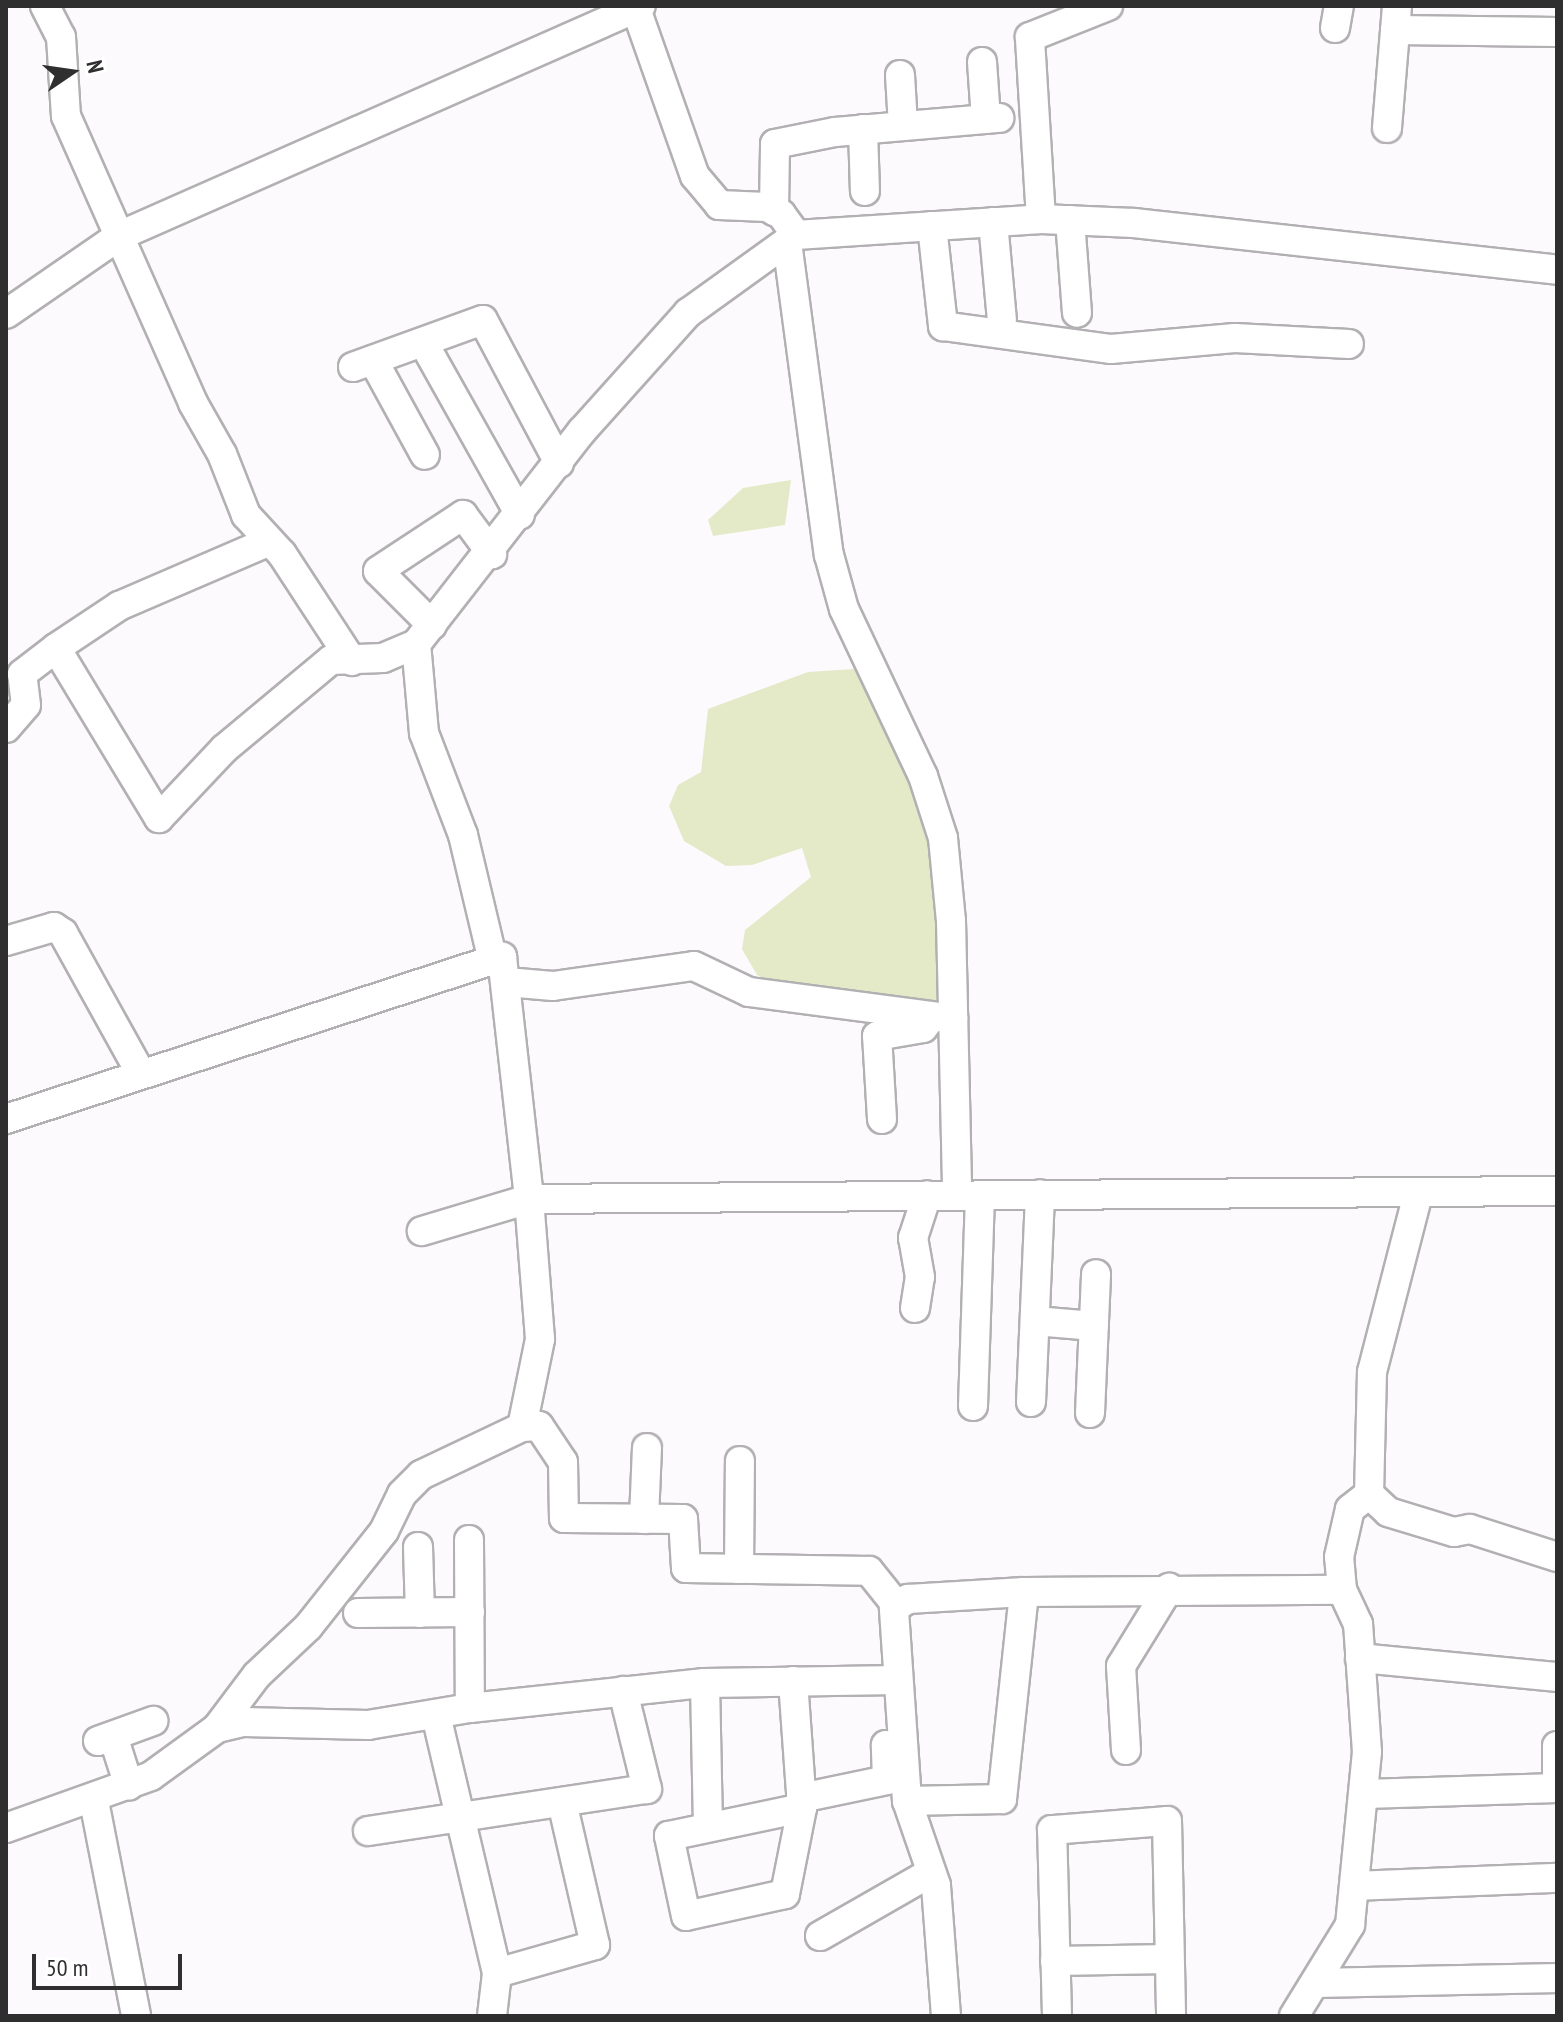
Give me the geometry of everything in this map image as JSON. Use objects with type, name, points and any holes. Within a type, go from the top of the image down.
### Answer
[{"type":"street","points":[[45,6],[61,37],[66,116],[246,515],[270,541],[352,661]]},
{"type":"street","points":[[1041,219],[1030,37],[1108,6]]},
{"type":"street","points":[[6,314],[119,236],[637,7],[695,176],[719,205],[774,211]]},
{"type":"street","points":[[1387,128],[1396,18],[1557,32]]},
{"type":"street","points":[[973,1406],[968,1195],[943,1018],[943,838],[923,776],[844,609],[829,555],[792,238],[774,211],[775,144],[863,129],[992,118],[982,62]]},
{"type":"street","points":[[900,75],[903,126]]},
{"type":"street","points":[[863,129],[865,191]]},
{"type":"street","points":[[1070,220],[1077,313]]},
{"type":"street","points":[[56,648],[159,818],[224,749],[331,660],[352,661],[424,635],[492,554],[559,463],[688,313],[792,238],[993,222],[1070,220],[1318,239],[1504,269],[1557,270]]},
{"type":"street","points":[[993,222],[1002,320]]},
{"type":"street","points":[[932,226],[943,326],[1111,349],[1235,338],[1349,344]]},
{"type":"street","points":[[425,455],[363,363],[483,320],[559,463]]},
{"type":"street","points":[[423,342],[520,515]]},
{"type":"street","points":[[492,554],[463,515],[378,571],[424,635],[424,733],[463,835],[499,971],[529,1199],[540,1339],[522,1427]]},
{"type":"street","points":[[6,728],[26,705],[22,674],[56,648],[119,606],[270,541]]},
{"type":"street","points":[[6,941],[54,927],[63,933],[141,1074]]},
{"type":"street","points":[[6,1119],[141,1074],[499,971],[553,986],[694,966],[749,992],[943,1018]]},
{"type":"street","points":[[882,1119],[877,1036],[923,1028],[943,1018]]},
{"type":"street","points":[[422,1231],[529,1199],[1557,1191]]},
{"type":"street","points":[[1031,1402],[1040,1194]]},
{"type":"street","points":[[1418,1194],[1372,1372],[1369,1494],[1388,1512],[1454,1532],[1470,1529],[1557,1557]]},
{"type":"street","points":[[915,1308],[920,1277],[913,1238],[927,1195]]},
{"type":"street","points":[[1090,1413],[1096,1274]]},
{"type":"street","points":[[1035,1321],[1094,1326]]},
{"type":"street","points":[[6,1828],[94,1801],[129,1786],[217,1728],[257,1675],[308,1627],[421,1475],[522,1427],[539,1426],[563,1462],[564,1518],[683,1519],[686,1568],[869,1571],[897,1606],[887,1780],[801,1803],[708,1824],[669,1836],[686,1916],[785,1894],[801,1803],[793,1681]]},
{"type":"street","points":[[644,1519],[647,1448]]},
{"type":"street","points":[[739,1569],[740,1461]]},
{"type":"street","points":[[1294,2016],[1350,1925],[1365,1794],[1358,1624],[1342,1590],[1344,1532],[1350,1509],[1369,1494]]},
{"type":"street","points":[[469,1540],[470,1708]]},
{"type":"street","points":[[418,1547],[420,1613]]},
{"type":"street","points":[[897,1606],[908,1599],[1024,1592],[1169,1588],[1342,1590]]},
{"type":"street","points":[[1126,1750],[1121,1666],[1169,1588]]},
{"type":"street","points":[[907,1801],[1002,1799],[1024,1592]]},
{"type":"street","points":[[358,1613],[470,1612]]},
{"type":"street","points":[[1360,1658],[1557,1677]]},
{"type":"street","points":[[217,1728],[244,1722],[368,1725],[470,1708],[705,1683],[891,1680]]},
{"type":"street","points":[[891,1680],[907,1801],[930,1873],[946,2016]]},
{"type":"street","points":[[705,1683],[708,1824]]},
{"type":"street","points":[[368,1831],[647,1789],[623,1691]]},
{"type":"street","points":[[436,1715],[497,1973],[492,2016]]},
{"type":"street","points":[[129,1786],[105,1738],[153,1721]]},
{"type":"street","points":[[1365,1794],[1557,1788],[1557,1746]]},
{"type":"street","points":[[94,1801],[136,2016]]},
{"type":"street","points":[[497,1973],[595,1945],[562,1802]]},
{"type":"street","points":[[1057,2016],[1052,1830],[1167,1821],[1171,2016]]},
{"type":"street","points":[[820,1936],[930,1873]]},
{"type":"street","points":[[1355,1886],[1557,1878]]},
{"type":"street","points":[[1055,1961],[1169,1959]]},
{"type":"street","points":[[1317,1983],[1557,1978]]},
{"type":"green space","points":[[791,480],[785,525],[713,536],[708,520],[743,488]]},
{"type":"green space","points":[[854,669],[917,780],[936,845],[943,1010],[786,990],[757,975],[742,949],[745,930],[811,877],[802,848],[752,865],[726,866],[684,841],[669,806],[678,785],[701,772],[708,709],[808,672]]}]
